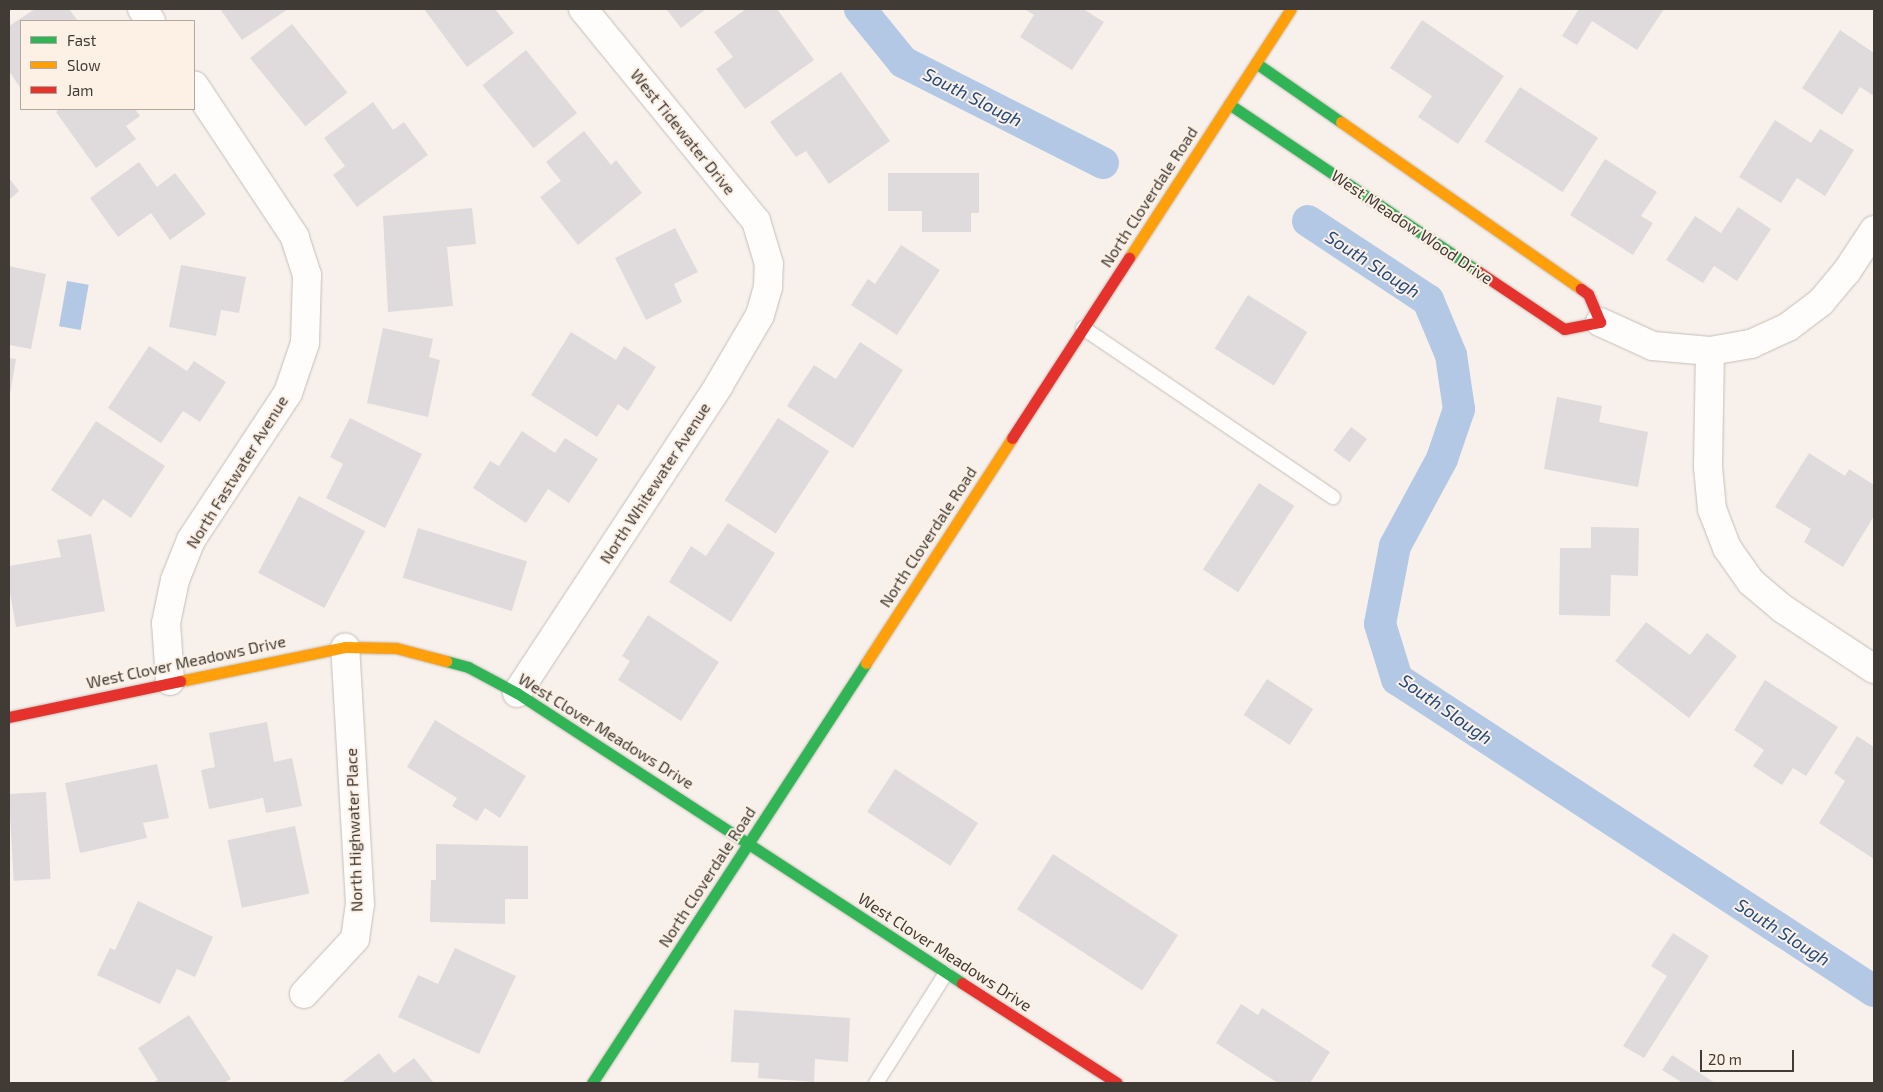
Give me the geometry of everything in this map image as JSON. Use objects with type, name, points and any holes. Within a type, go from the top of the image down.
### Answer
[{"type":"street","points":[[142,9],[150,20]]},
{"type":"street","name":"West Tidewater Drive","points":[[583,9],[756,221],[768,264]]},
{"type":"street","name":"North Cloverdale Road","points":[[592,1083],[1291,9]]},
{"type":"street","points":[[1256,63],[1588,294],[1600,322],[1652,346],[1710,351],[1751,344],[1788,327],[1821,302],[1847,271],[1874,230]]},
{"type":"street","name":"North Fastwater Avenue","points":[[170,681],[166,623],[174,580],[191,540],[288,392],[305,343],[307,275],[296,237],[195,87]]},
{"type":"street","name":"West Meadow Wood Drive","points":[[1229,104],[1564,329],[1600,322]]},
{"type":"street","name":"North Whitewater Avenue","points":[[517,693],[719,385],[760,315],[768,287],[768,264]]},
{"type":"street","points":[[1710,351],[1708,467],[1712,509],[1727,548],[1751,582],[1782,609],[1874,669]]},
{"type":"street","name":"West Clover Meadows Drive","points":[[9,717],[170,681],[345,647],[396,648],[433,655],[468,667],[517,693],[750,842],[946,973],[1117,1083]]},
{"type":"street","name":"North Highwater Place","points":[[304,994],[355,939],[360,904],[345,647]]},
{"type":"lane","points":[[1083,328],[1332,497]]},
{"type":"lane","points":[[876,1083],[946,973]]},
{"type":"water","points":[[67,281],[89,285],[81,330],[59,326]]},
{"type":"building","points":[[35,9],[69,9],[77,20],[20,20],[20,88],[9,71],[9,26]]},
{"type":"building","points":[[220,9],[288,9],[242,40]]},
{"type":"building","points":[[424,9],[495,9],[514,33],[467,67]]},
{"type":"building","points":[[666,9],[706,9],[681,28]]},
{"type":"building","points":[[746,9],[777,9],[814,60],[745,109],[716,69],[733,57],[714,32]]},
{"type":"building","points":[[1024,9],[1083,9],[1104,22],[1072,70],[1020,37],[1034,15]]},
{"type":"building","points":[[1579,9],[1664,9],[1637,50],[1592,21],[1577,45],[1562,36]]},
{"type":"building","points":[[1422,20],[1504,76],[1458,144],[1418,117],[1432,96],[1390,68]]},
{"type":"building","points":[[292,24],[347,92],[305,126],[250,58]]},
{"type":"building","points":[[1840,30],[1874,53],[1874,96],[1860,87],[1842,115],[1802,88]]},
{"type":"building","points":[[526,50],[577,113],[533,148],[482,85]]},
{"type":"building","points":[[841,72],[890,141],[829,184],[806,151],[796,157],[770,122]]},
{"type":"building","points":[[1520,87],[1598,138],[1563,192],[1485,142]]},
{"type":"building","points":[[373,102],[393,130],[404,122],[428,155],[357,207],[333,175],[345,166],[324,138]]},
{"type":"building","points":[[58,110],[136,110],[140,116],[126,126],[136,139],[96,168],[56,112]]},
{"type":"building","points":[[1775,120],[1811,143],[1820,129],[1854,150],[1825,196],[1797,178],[1781,203],[1739,177]]},
{"type":"building","points":[[584,131],[611,165],[616,160],[642,193],[578,245],[540,197],[561,181],[546,162]]},
{"type":"building","points":[[1605,159],[1657,192],[1641,216],[1653,223],[1633,255],[1570,215]]},
{"type":"building","points":[[139,162],[157,187],[175,173],[206,214],[170,240],[151,213],[118,237],[90,198]]},
{"type":"building","points":[[888,173],[979,173],[979,213],[971,213],[971,232],[922,232],[922,211],[888,211]]},
{"type":"building","points":[[9,178],[19,191],[9,200]]},
{"type":"building","points":[[1738,207],[1771,229],[1737,281],[1714,266],[1703,283],[1666,260],[1695,216],[1721,233]]},
{"type":"building","points":[[472,208],[476,244],[447,247],[453,306],[388,312],[383,216]]},
{"type":"building","points":[[675,228],[698,272],[674,284],[682,302],[646,320],[615,258]]},
{"type":"building","points":[[901,245],[940,270],[897,335],[851,305],[868,279],[875,284]]},
{"type":"building","points":[[181,265],[246,277],[239,313],[221,310],[216,336],[169,327]]},
{"type":"building","points":[[9,266],[46,274],[31,349],[9,345]]},
{"type":"building","points":[[1248,295],[1307,332],[1274,386],[1215,348]]},
{"type":"building","points":[[383,328],[433,339],[429,357],[440,360],[428,417],[367,403]]},
{"type":"building","points":[[571,332],[616,360],[624,346],[656,367],[628,411],[618,404],[597,437],[531,395]]},
{"type":"building","points":[[860,342],[903,370],[853,448],[787,406],[814,365],[836,379]]},
{"type":"building","points":[[149,346],[187,371],[194,361],[226,382],[200,422],[183,411],[161,443],[108,408]]},
{"type":"building","points":[[9,358],[16,359],[10,394],[9,394]]},
{"type":"building","points":[[1557,397],[1602,406],[1599,422],[1648,432],[1638,487],[1544,469]]},
{"type":"building","points":[[350,418],[422,454],[385,528],[326,498],[343,464],[330,457]]},
{"type":"building","points":[[778,418],[829,451],[776,533],[725,500]]},
{"type":"building","points":[[96,421],[165,466],[131,518],[103,499],[91,517],[51,490]]},
{"type":"building","points":[[1351,427],[1367,439],[1350,462],[1334,450]]},
{"type":"building","points":[[522,431],[555,453],[565,438],[598,459],[569,503],[548,489],[526,523],[473,488],[490,461],[499,466]]},
{"type":"building","points":[[1809,453],[1845,476],[1849,469],[1874,485],[1874,516],[1843,567],[1804,542],[1811,529],[1775,507]]},
{"type":"building","points":[[1259,483],[1294,506],[1238,592],[1203,569]]},
{"type":"building","points":[[299,496],[365,531],[324,608],[258,573]]},
{"type":"building","points":[[728,523],[775,553],[731,622],[669,582],[691,546],[706,556]]},
{"type":"building","points":[[1591,527],[1639,528],[1638,576],[1611,575],[1610,616],[1559,615],[1560,548],[1591,548]]},
{"type":"building","points":[[418,528],[527,561],[512,611],[403,578]]},
{"type":"building","points":[[91,534],[105,611],[16,627],[9,587],[9,566],[61,557],[57,540]]},
{"type":"building","points":[[648,615],[719,662],[681,721],[618,680],[630,661],[622,656]]},
{"type":"building","points":[[1646,622],[1690,655],[1707,633],[1737,656],[1689,718],[1615,661]]},
{"type":"building","points":[[1267,679],[1313,709],[1290,745],[1244,715]]},
{"type":"building","points":[[1765,680],[1838,727],[1806,776],[1793,768],[1782,785],[1753,766],[1764,750],[1734,730]]},
{"type":"building","points":[[435,720],[526,776],[500,818],[485,808],[477,821],[452,806],[457,798],[407,767]]},
{"type":"building","points":[[267,722],[274,762],[292,758],[302,806],[266,813],[263,798],[209,809],[201,770],[215,767],[209,733]]},
{"type":"building","points":[[1857,736],[1874,747],[1874,859],[1819,823],[1845,781],[1834,773]]},
{"type":"building","points":[[157,764],[169,818],[143,823],[147,838],[80,853],[65,783]]},
{"type":"building","points":[[895,769],[978,823],[950,866],[867,812]]},
{"type":"building","points":[[46,792],[51,879],[14,881],[9,794]]},
{"type":"building","points":[[295,826],[309,893],[242,908],[228,840]]},
{"type":"building","points":[[436,844],[528,846],[528,899],[505,899],[505,924],[430,922],[431,880],[436,880]]},
{"type":"building","points":[[1053,854],[1178,935],[1142,991],[1017,909]]},
{"type":"building","points":[[138,901],[213,937],[195,977],[177,969],[160,1004],[97,975],[110,948],[115,950]]},
{"type":"building","points":[[1673,933],[1709,956],[1644,1058],[1623,1046],[1667,976],[1651,966]]},
{"type":"building","points":[[455,948],[516,976],[479,1054],[398,1017],[418,975],[438,984]]},
{"type":"building","points":[[1241,1004],[1258,1015],[1262,1008],[1330,1052],[1310,1083],[1278,1083],[1216,1043]]},
{"type":"building","points":[[734,1010],[850,1018],[848,1062],[815,1059],[814,1082],[758,1078],[759,1063],[731,1062]]},
{"type":"building","points":[[189,1015],[231,1079],[224,1083],[152,1083],[158,1080],[138,1048]]},
{"type":"building","points":[[379,1053],[394,1073],[414,1058],[434,1083],[341,1083]]},
{"type":"building","points":[[1672,1055],[1715,1083],[1683,1083],[1662,1070]]},
{"type":"waterway","name":"South Slough","points":[[860,9],[903,62],[1103,163]]},
{"type":"waterway","name":"South Slough","points":[[1308,221],[1428,300],[1451,355],[1459,409],[1442,459],[1395,546],[1380,624],[1397,679],[1874,991]]},
{"type":"traffic: fast","points":[[1256,63],[1341,122]]},
{"type":"traffic: fast","points":[[1229,104],[1479,272]]},
{"type":"traffic: fast","points":[[446,661],[468,667],[517,693],[962,983]]},
{"type":"traffic: fast","points":[[592,1083],[866,663]]},
{"type":"traffic: slow","points":[[1129,258],[1291,9]]},
{"type":"traffic: slow","points":[[1341,122],[1581,289]]},
{"type":"traffic: slow","points":[[866,663],[1012,438]]},
{"type":"traffic: slow","points":[[180,681],[345,647],[396,648],[446,661]]},
{"type":"traffic: jam","points":[[1012,438],[1129,258]]},
{"type":"traffic: jam","points":[[1479,272],[1564,329],[1600,322],[1588,294],[1581,289]]},
{"type":"traffic: jam","points":[[9,717],[180,681]]},
{"type":"traffic: jam","points":[[962,983],[1117,1083]]}]
